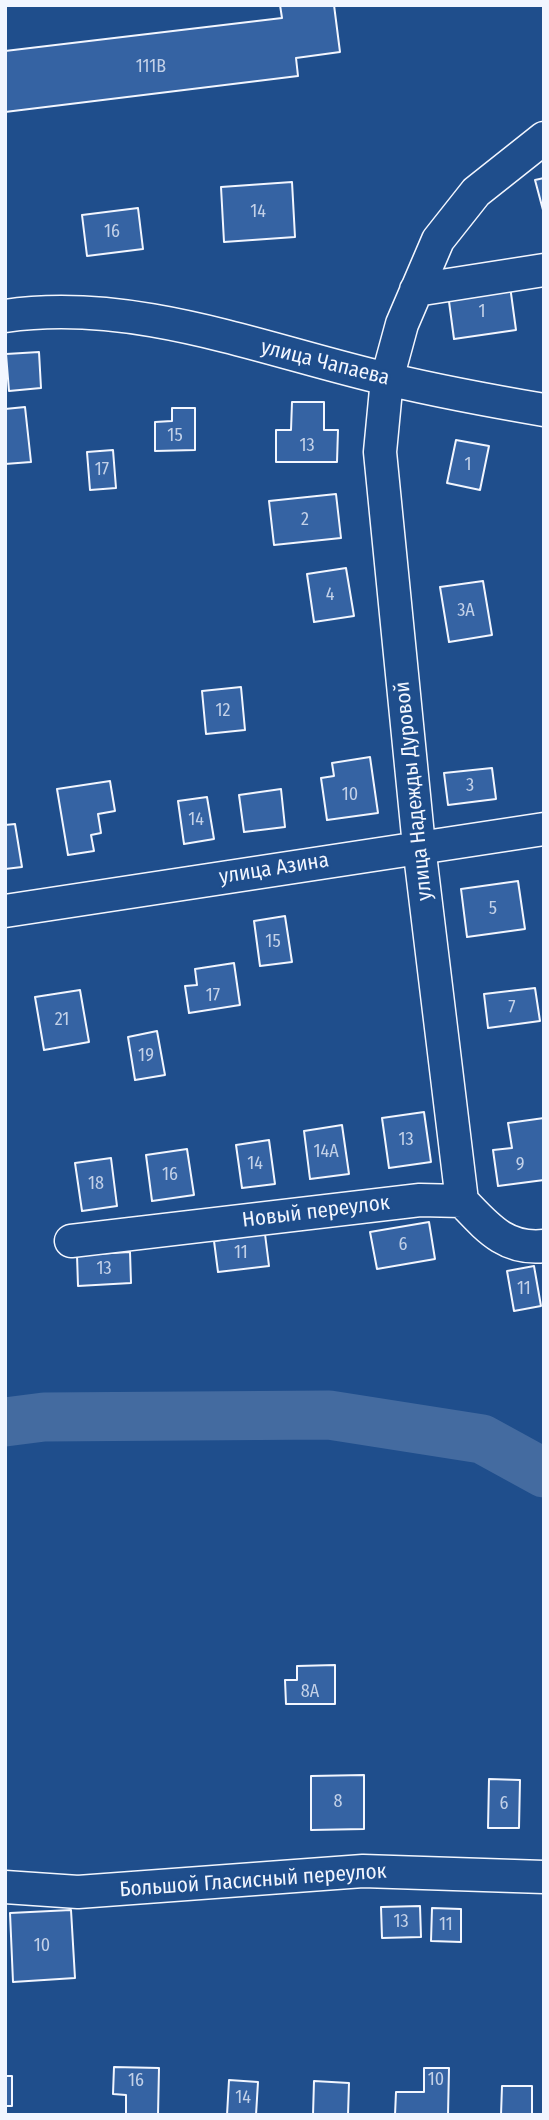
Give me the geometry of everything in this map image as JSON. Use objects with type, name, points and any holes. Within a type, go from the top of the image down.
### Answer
[{"type":"street","name":"улица Надежды Дуровой","points":[[463,1201],[419,846],[380,452],[387,379],[402,324],[438,240],[476,192],[544,138]]},
{"type":"street","points":[[416,290],[544,270]]},
{"type":"street","name":"улица Чапаева","points":[[5,316],[24,313],[106,315],[194,329],[387,379],[544,410]]},
{"type":"street","name":"улица Азина","points":[[5,911],[544,829]]},
{"type":"street","name":"Новый переулок","points":[[71,1241],[420,1200],[463,1201]]},
{"type":"street","points":[[463,1201],[497,1237],[512,1245],[544,1247]]},
{"type":"street","name":"Большой Гласисный переулок","points":[[5,1887],[78,1892],[363,1871],[544,1877]]},
{"type":"building","points":[[280,5],[334,5],[340,52],[296,58],[298,76],[5,112],[5,51],[282,18]]},
{"type":"building","points":[[544,178],[544,210],[543,210],[535,180]]},
{"type":"building","points":[[292,182],[295,237],[224,242],[221,187]]},
{"type":"building","points":[[138,208],[143,249],[87,256],[82,215]]},
{"type":"building","points":[[510,286],[516,330],[454,339],[448,294]]},
{"type":"building","points":[[39,352],[41,388],[9,391],[6,354]]},
{"type":"building","points":[[292,402],[324,402],[324,430],[338,430],[337,462],[276,462],[276,430],[291,430]]},
{"type":"building","points":[[25,407],[31,462],[5,464],[5,409]]},
{"type":"building","points":[[172,408],[195,408],[195,450],[155,451],[155,422],[172,421]]},
{"type":"building","points":[[456,440],[489,446],[480,490],[447,483]]},
{"type":"building","points":[[113,450],[116,488],[90,490],[87,452]]},
{"type":"building","points":[[336,494],[341,538],[274,545],[269,501]]},
{"type":"building","points":[[346,568],[354,616],[314,622],[307,574]]},
{"type":"building","points":[[483,581],[492,635],[449,642],[440,587]]},
{"type":"building","points":[[241,687],[245,730],[206,734],[202,691]]},
{"type":"building","points":[[370,757],[378,813],[327,820],[321,778],[334,776],[332,763]]},
{"type":"building","points":[[492,768],[496,799],[448,805],[444,773]]},
{"type":"building","points":[[110,781],[115,811],[98,814],[101,833],[91,835],[94,851],[68,855],[57,789]]},
{"type":"building","points":[[281,789],[285,827],[244,832],[239,795]]},
{"type":"building","points":[[207,797],[214,839],[184,844],[178,801]]},
{"type":"building","points":[[15,824],[22,867],[5,869],[5,825]]},
{"type":"building","points":[[518,881],[525,929],[467,937],[461,889]]},
{"type":"building","points":[[285,916],[292,962],[260,966],[254,921]]},
{"type":"building","points":[[234,963],[240,1005],[189,1013],[185,986],[197,985],[195,969]]},
{"type":"building","points":[[535,988],[540,1021],[488,1028],[484,994]]},
{"type":"building","points":[[80,990],[89,1042],[44,1050],[35,997]]},
{"type":"building","points":[[157,1031],[165,1075],[135,1080],[128,1037]]},
{"type":"building","points":[[424,1112],[431,1162],[389,1168],[382,1118]]},
{"type":"building","points":[[544,1118],[544,1180],[498,1186],[493,1150],[512,1148],[508,1123]]},
{"type":"building","points":[[342,1125],[349,1174],[310,1179],[304,1131]]},
{"type":"building","points":[[269,1140],[275,1184],[242,1188],[236,1145]]},
{"type":"building","points":[[187,1149],[194,1195],[152,1201],[146,1155]]},
{"type":"building","points":[[111,1158],[117,1206],[82,1211],[75,1163]]},
{"type":"building","points":[[429,1222],[435,1259],[377,1269],[370,1232]]},
{"type":"building","points":[[265,1234],[269,1266],[218,1272],[214,1241]]},
{"type":"building","points":[[130,1252],[131,1283],[78,1286],[77,1255]]},
{"type":"building","points":[[534,1266],[541,1306],[514,1311],[507,1271]]},
{"type":"building","points":[[335,1665],[335,1704],[286,1704],[285,1680],[297,1680],[297,1666]]},
{"type":"building","points":[[364,1775],[364,1829],[311,1830],[311,1776]]},
{"type":"building","points":[[489,1779],[520,1780],[519,1828],[488,1828]]},
{"type":"building","points":[[420,1906],[421,1937],[382,1938],[381,1907]]},
{"type":"building","points":[[432,1908],[461,1909],[461,1942],[431,1941]]},
{"type":"building","points":[[71,1910],[75,1978],[13,1982],[10,1913]]},
{"type":"building","points":[[114,2067],[159,2068],[158,2115],[126,2115],[126,2095],[113,2094]]},
{"type":"building","points":[[424,2068],[449,2068],[448,2115],[395,2115],[396,2092],[424,2092]]},
{"type":"building","points":[[5,2076],[12,2076],[12,2106],[5,2106]]},
{"type":"building","points":[[229,2080],[258,2082],[256,2115],[227,2115]]},
{"type":"building","points":[[314,2081],[349,2083],[348,2115],[313,2115]]},
{"type":"building","points":[[502,2086],[532,2086],[532,2115],[501,2115]]},
{"type":"waterway","points":[[5,1422],[44,1417],[329,1415],[482,1439],[544,1473]]}]
